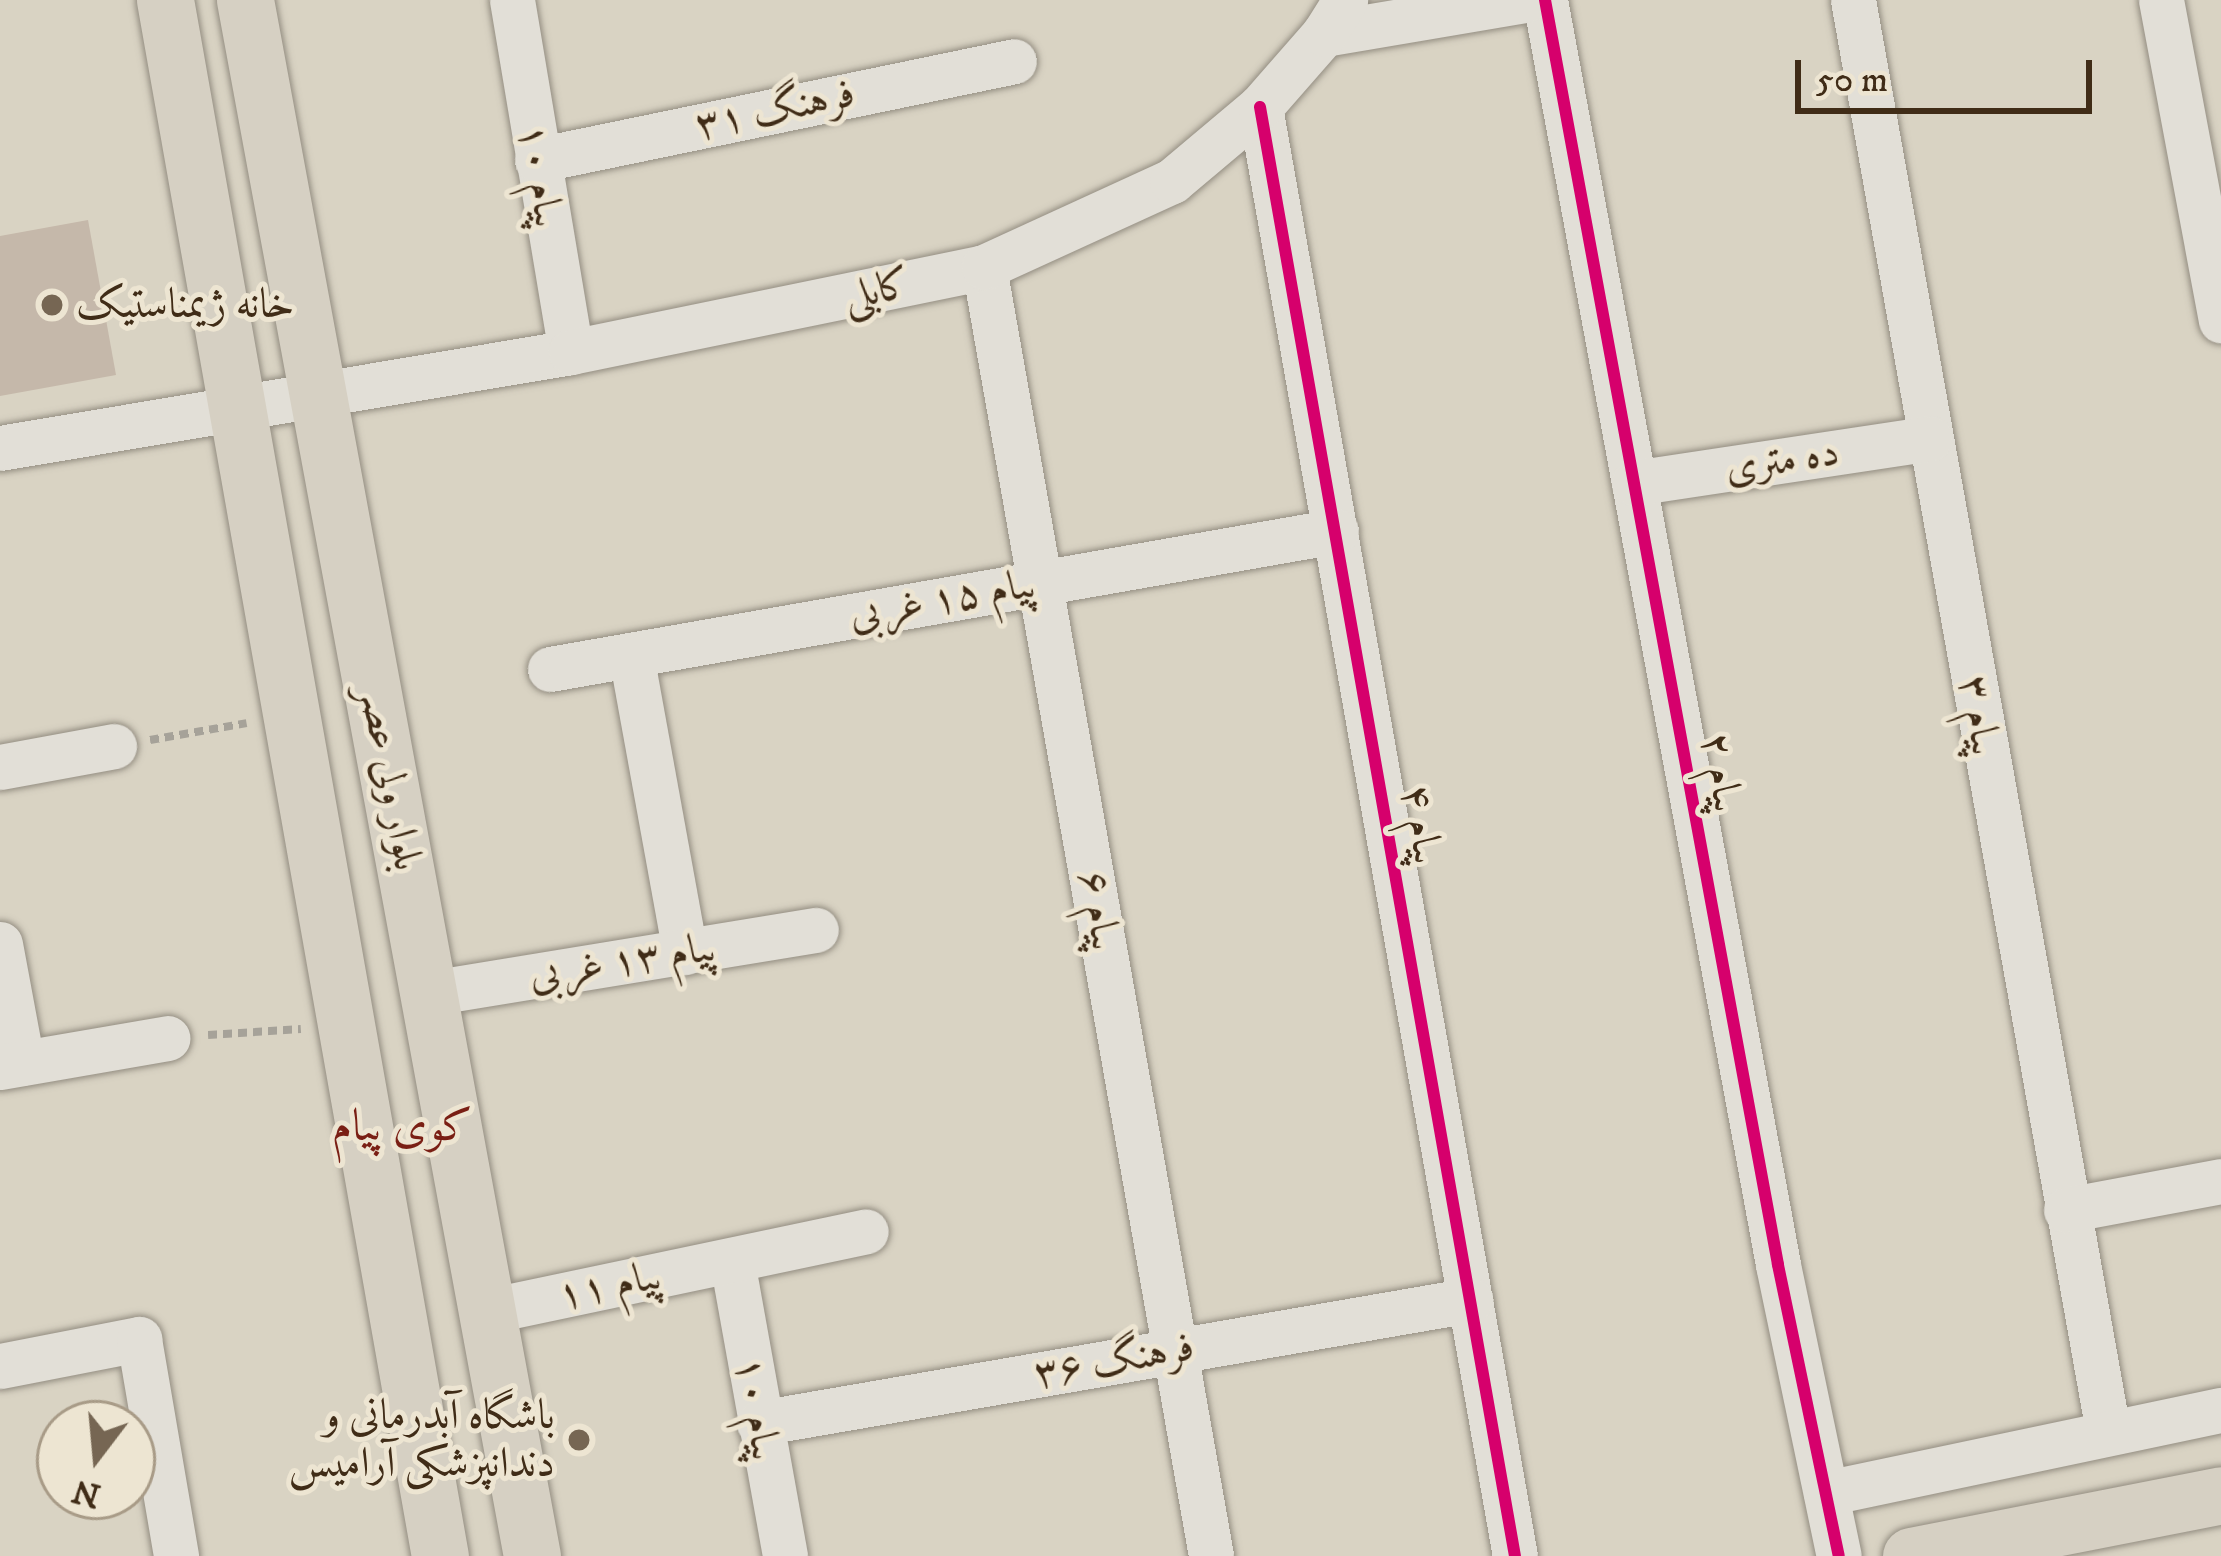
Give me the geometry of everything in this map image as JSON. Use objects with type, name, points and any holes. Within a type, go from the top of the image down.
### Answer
[{"type":"main road","name":"بلوار ولی عصر","points":[[165,0],[440,1556]]},
{"type":"main road","name":"بلوار ولی عصر","points":[[245,0],[532,1556]]},
{"type":"main road","points":[[1912,1556],[2221,1496]]},
{"type":"street","name":"پیام ۱۰","points":[[512,0],[571,352]]},
{"type":"street","points":[[1335,17],[1526,0]]},
{"type":"street","name":"پیام ۲","points":[[1545,0],[1839,1556]]},
{"type":"street","name":"پیام ۳","points":[[1853,0],[2108,1432]]},
{"type":"street","points":[[2161,0],[2221,320]]},
{"type":"street","name":"کابلی","points":[[0,448],[571,352],[984,267],[1172,181],[1260,106],[1335,17]]},
{"type":"street","name":"فرهنگ ۳۱","points":[[537,160],[1013,61]]},
{"type":"street","name":"پیام ۴","points":[[1260,106],[1515,1556]]},
{"type":"street","name":"پیام ۶","points":[[984,267],[1211,1556]]},
{"type":"street","name":"ده متری","points":[[1634,483],[1930,438]]},
{"type":"street","name":"پیام ۱۵ غربی","points":[[550,669],[1336,531]]},
{"type":"street","points":[[631,655],[686,952]]},
{"type":"street","points":[[0,766],[114,746]]},
{"type":"street","name":"پیام ۱۳ غربی","points":[[430,993],[816,930]]},
{"type":"street","points":[[0,944],[11,1065],[167,1038]]},
{"type":"street","points":[[2066,1210],[2221,1180]]},
{"type":"street","name":"پیام ۱۱","points":[[488,1312],[866,1231]]},
{"type":"street","name":"پیام ۱۰","points":[[733,1261],[785,1556]]},
{"type":"street","name":"فرهنگ ۳۶","points":[[759,1423],[1470,1300]]},
{"type":"street","points":[[0,1366],[139,1340],[176,1556]]},
{"type":"street","points":[[1826,1493],[2221,1411]]},
{"type":"path","points":[[114,746],[290,716]]},
{"type":"path","points":[[167,1038],[344,1025]]},
{"type":"building","name":"خانه ژیمناستیک","points":[[88,220],[116,375],[0,396],[0,236]]},
{"type":"cycle path","points":[[1545,0],[1778,1265],[1839,1556]]},
{"type":"cycle path","points":[[1260,107],[1515,1556]]},
{"type":"place","name":"خانه ژیمناستیک","points":[[52,305]]},
{"type":"place","name":"باشگاه آبدرمانی و دندانپزشکی آرامیس","points":[[579,1440]]},
{"type":"district","name":"کوی پیام","points":[[402,1128]]}]
